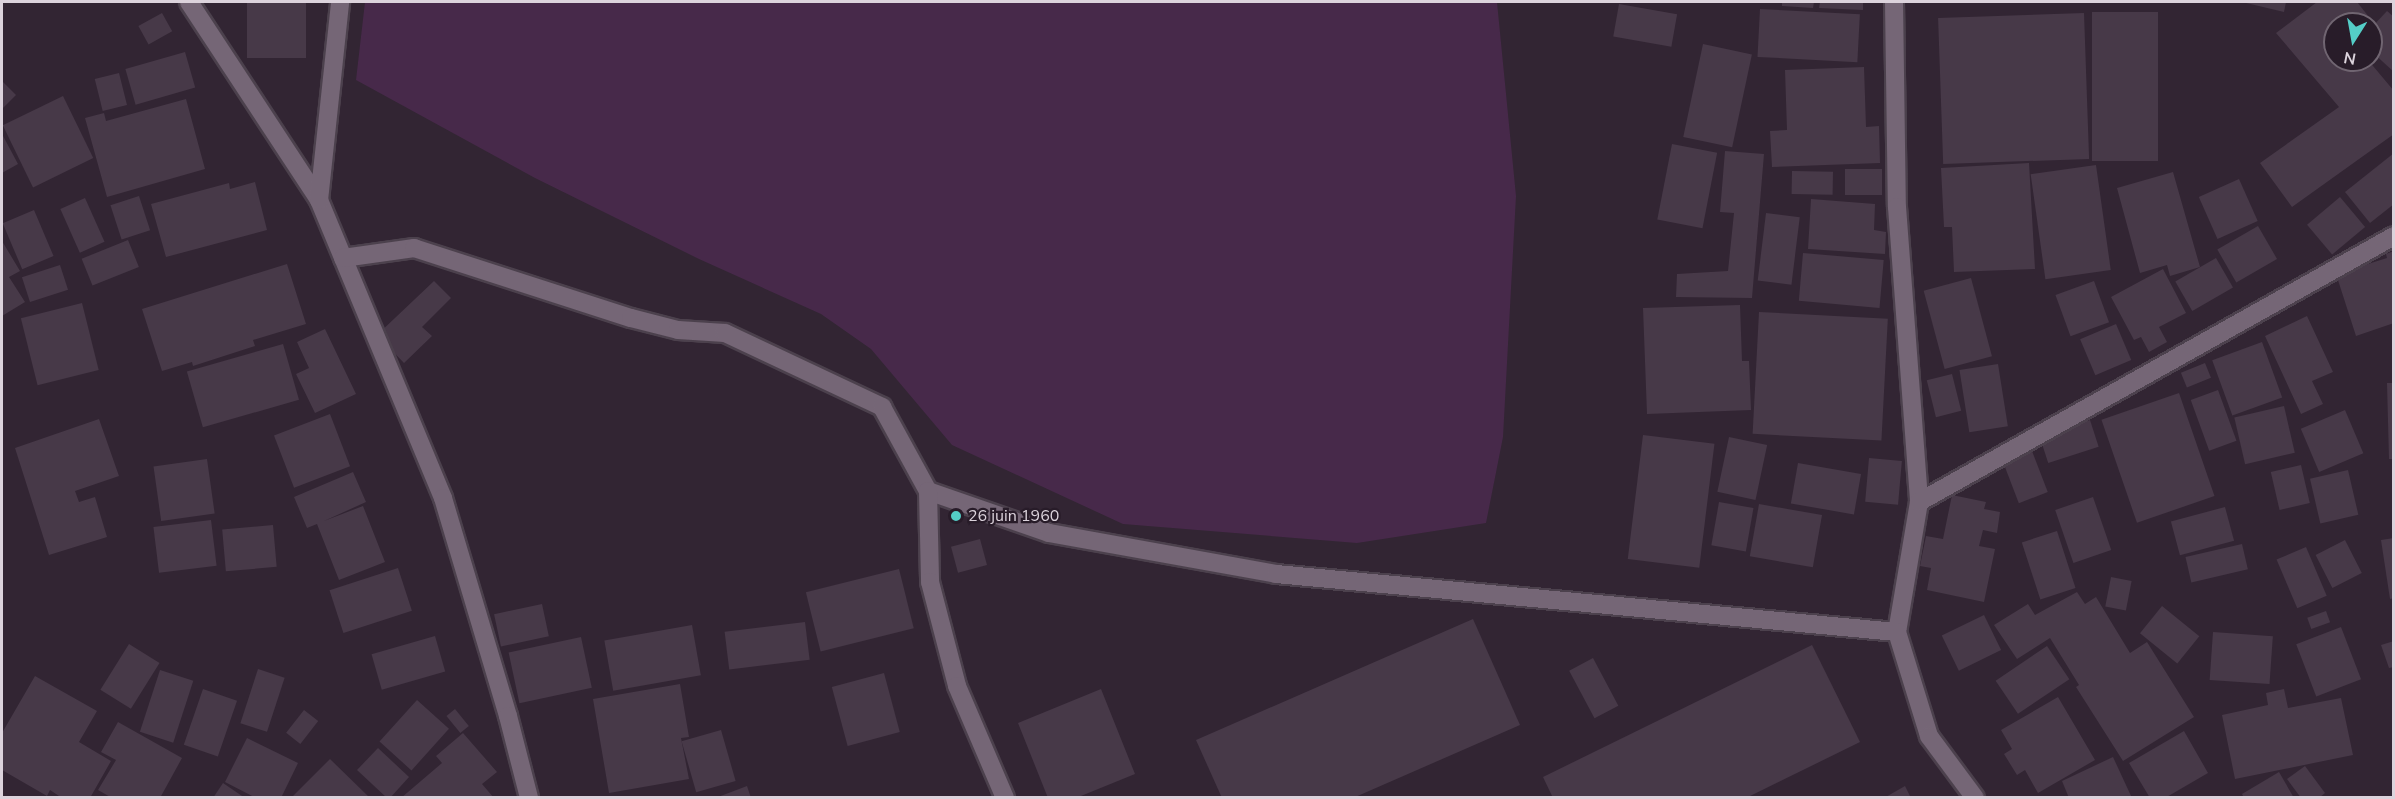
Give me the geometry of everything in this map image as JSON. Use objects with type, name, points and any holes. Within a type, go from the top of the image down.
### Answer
[{"type":"street","points":[[189,2],[319,200],[443,498],[508,716],[529,798]]},
{"type":"street","points":[[319,200],[340,2]]},
{"type":"street","points":[[1894,2],[1897,207],[1918,502],[1897,632],[1929,736],[1975,798]]},
{"type":"street","points":[[1918,502],[2394,236]]},
{"type":"street","points":[[343,258],[414,248],[631,318],[678,330],[724,333],[882,407],[928,490],[930,582],[957,687],[1005,798]]},
{"type":"street","points":[[928,490],[1049,533],[1276,574],[1897,632]]},
{"type":"shaded area","points":[[365,2],[1497,2],[1516,196],[1503,437],[1486,523],[1357,543],[1123,524],[952,445],[871,349],[821,314],[699,259],[535,178],[356,80]]},
{"type":"building","points":[[247,2],[306,2],[306,58],[247,58]]},
{"type":"building","points":[[1782,2],[1814,2],[1813,8],[1782,6]]},
{"type":"building","points":[[1820,2],[1863,2],[1863,10],[1819,8]]},
{"type":"building","points":[[2242,2],[2286,2],[2284,12]]},
{"type":"building","points":[[2317,2],[2357,2],[2365,12],[2323,12],[2323,72],[2378,72],[2394,91],[2394,134],[2292,207],[2260,163],[2339,107],[2276,33]]},
{"type":"building","points":[[1619,4],[1677,14],[1671,47],[1613,36]]},
{"type":"building","points":[[1760,9],[1860,14],[1857,62],[1757,57]]},
{"type":"building","points":[[2387,11],[2394,17],[2394,72],[2383,62],[2383,15]]},
{"type":"building","points":[[2092,12],[2158,12],[2158,161],[2092,161]]},
{"type":"building","points":[[162,13],[172,31],[149,44],[138,26]]},
{"type":"building","points":[[2084,13],[2089,159],[1943,164],[1938,18]]},
{"type":"building","points":[[1703,44],[1752,54],[1732,147],[1683,137]]},
{"type":"building","points":[[185,52],[195,88],[136,105],[125,69]]},
{"type":"building","points":[[1864,67],[1866,127],[1879,126],[1880,163],[1772,167],[1770,131],[1787,130],[1785,70]]},
{"type":"building","points":[[119,73],[127,105],[103,111],[95,79]]},
{"type":"building","points":[[2,81],[16,95],[2,109]]},
{"type":"building","points":[[63,96],[93,158],[33,187],[3,125]]},
{"type":"building","points":[[186,99],[205,169],[107,197],[85,118],[104,113],[106,121]]},
{"type":"building","points":[[2,134],[18,164],[2,173]]},
{"type":"building","points":[[1672,144],[1717,153],[1702,228],[1657,220]]},
{"type":"building","points":[[1725,151],[1764,154],[1752,298],[1676,297],[1677,274],[1728,271],[1734,213],[1720,212]]},
{"type":"building","points":[[2394,153],[2394,204],[2370,223],[2345,192]]},
{"type":"building","points":[[2029,163],[2035,269],[1954,272],[1952,227],[1944,227],[1941,168]]},
{"type":"building","points":[[2096,165],[2111,270],[2045,279],[2031,174]]},
{"type":"building","points":[[1845,169],[1882,169],[1882,195],[1845,195]]},
{"type":"building","points":[[1792,171],[1833,172],[1833,195],[1792,194]]},
{"type":"building","points":[[2173,172],[2200,267],[2170,276],[2167,265],[2140,273],[2117,188]]},
{"type":"building","points":[[2239,179],[2258,221],[2218,239],[2199,197]]},
{"type":"building","points":[[255,182],[267,230],[166,257],[151,204],[229,183],[230,189]]},
{"type":"building","points":[[139,196],[150,230],[122,240],[110,205]]},
{"type":"building","points":[[2340,197],[2365,227],[2332,255],[2307,225]]},
{"type":"building","points":[[85,198],[105,242],[80,253],[60,209]]},
{"type":"building","points":[[1811,199],[1875,204],[1874,230],[1886,232],[1885,254],[1808,249]]},
{"type":"building","points":[[34,210],[54,256],[22,269],[3,223]]},
{"type":"building","points":[[1766,213],[1800,217],[1791,285],[1758,280]]},
{"type":"building","points":[[2258,226],[2277,259],[2236,282],[2217,250]]},
{"type":"building","points":[[128,240],[139,267],[93,286],[82,259]]},
{"type":"building","points":[[2,241],[20,271],[9,277],[25,302],[2,316]]},
{"type":"building","points":[[2394,251],[2394,323],[2356,336],[2336,274],[2387,258],[2386,254]]},
{"type":"building","points":[[1803,253],[1884,260],[1880,308],[1799,301]]},
{"type":"building","points":[[2216,258],[2233,287],[2192,311],[2175,282]]},
{"type":"building","points":[[287,264],[306,324],[253,340],[255,346],[193,366],[192,362],[162,371],[142,309]]},
{"type":"building","points":[[60,265],[68,290],[30,302],[22,277]]},
{"type":"building","points":[[2163,269],[2186,313],[2159,327],[2167,342],[2149,352],[2141,337],[2134,340],[2111,297]]},
{"type":"building","points":[[1971,278],[1992,356],[1945,369],[1924,291]]},
{"type":"building","points":[[434,281],[451,298],[422,327],[432,336],[404,363],[377,335]]},
{"type":"building","points":[[2094,281],[2109,322],[2071,336],[2055,295]]},
{"type":"building","points":[[82,303],[99,370],[38,385],[21,318]]},
{"type":"building","points":[[1740,305],[1742,361],[1749,361],[1751,410],[1647,414],[1643,308]]},
{"type":"building","points":[[1759,312],[1888,319],[1881,441],[1753,434]]},
{"type":"building","points":[[2307,316],[2333,372],[2312,381],[2323,404],[2301,414],[2265,336]]},
{"type":"building","points":[[2116,324],[2131,360],[2095,375],[2080,339]]},
{"type":"building","points":[[325,329],[356,394],[315,413],[296,374],[309,368],[297,342]]},
{"type":"building","points":[[2262,342],[2282,397],[2232,416],[2212,360]]},
{"type":"building","points":[[283,344],[299,400],[203,427],[187,372]]},
{"type":"building","points":[[2205,363],[2211,378],[2187,388],[2181,373]]},
{"type":"building","points":[[1998,364],[2008,426],[1969,432],[1959,370]]},
{"type":"building","points":[[1952,374],[1961,411],[1936,417],[1927,380]]},
{"type":"building","points":[[2387,383],[2394,383],[2394,459],[2389,459]]},
{"type":"building","points":[[2218,390],[2236,441],[2209,451],[2191,400]]},
{"type":"building","points":[[2179,393],[2214,496],[2137,523],[2101,420]]},
{"type":"building","points":[[2284,406],[2295,453],[2245,464],[2234,417]]},
{"type":"building","points":[[2345,410],[2363,453],[2319,472],[2301,429]]},
{"type":"building","points":[[330,414],[350,466],[294,488],[274,436]]},
{"type":"building","points":[[99,419],[119,476],[75,491],[79,502],[95,497],[107,537],[49,555],[15,448]]},
{"type":"building","points":[[2090,420],[2099,447],[2048,463],[2040,436]]},
{"type":"building","points":[[1643,435],[1714,444],[1699,568],[1628,559]]},
{"type":"building","points":[[1729,437],[1767,445],[1756,500],[1717,492]]},
{"type":"building","points":[[2032,451],[2048,492],[2019,503],[2003,462]]},
{"type":"building","points":[[1869,458],[1902,461],[1898,505],[1865,502]]},
{"type":"building","points":[[207,459],[215,513],[161,521],[154,467]]},
{"type":"building","points":[[1798,463],[1861,474],[1854,514],[1791,503]]},
{"type":"building","points":[[2301,465],[2310,503],[2280,510],[2271,472]]},
{"type":"building","points":[[2348,470],[2358,515],[2320,524],[2310,479]]},
{"type":"building","points":[[353,472],[366,502],[324,521],[363,506],[385,562],[339,580],[317,524],[307,528],[294,497]]},
{"type":"building","points":[[1952,495],[1986,502],[1984,509],[2000,512],[1997,533],[1983,530],[1979,546],[1995,549],[1984,602],[1927,590],[1931,568],[1920,566],[1926,536],[1943,539]]},
{"type":"building","points":[[2093,497],[2111,550],[2073,563],[2055,510]]},
{"type":"building","points":[[1719,502],[1753,508],[1746,551],[1711,545]]},
{"type":"building","points":[[1759,504],[1822,515],[1813,567],[1750,556]]},
{"type":"building","points":[[2225,507],[2234,541],[2180,555],[2171,521]]},
{"type":"building","points":[[211,520],[217,566],[159,573],[153,527]]},
{"type":"building","points":[[273,525],[277,567],[226,571],[222,529]]},
{"type":"building","points":[[2057,531],[2076,588],[2040,599],[2022,542]]},
{"type":"building","points":[[2394,538],[2394,598],[2390,599],[2381,540]]},
{"type":"building","points":[[980,539],[987,565],[958,573],[951,547]]},
{"type":"building","points":[[2345,540],[2362,573],[2332,588],[2316,555]]},
{"type":"building","points":[[2242,544],[2248,569],[2191,582],[2185,557]]},
{"type":"building","points":[[2306,547],[2327,596],[2297,608],[2277,560]]},
{"type":"building","points":[[398,568],[412,611],[343,633],[330,590]]},
{"type":"building","points":[[899,569],[914,628],[821,651],[806,592]]},
{"type":"building","points":[[2111,577],[2132,581],[2126,610],[2105,606]]},
{"type":"building","points":[[2077,592],[2085,604],[2096,597],[2130,653],[2147,642],[2194,717],[2123,761],[2076,687],[2079,685],[2050,638],[2017,659],[1994,625],[2028,604],[2035,615]]},
{"type":"building","points":[[542,604],[549,636],[501,646],[494,614]]},
{"type":"building","points":[[2162,606],[2199,636],[2177,663],[2140,633]]},
{"type":"building","points":[[2326,611],[2330,622],[2311,629],[2307,618]]},
{"type":"building","points":[[1984,615],[2001,650],[1959,671],[1942,636]]},
{"type":"building","points":[[1473,619],[1520,725],[1353,798],[1222,798],[1196,740]]},
{"type":"building","points":[[805,622],[810,660],[729,670],[725,632]]},
{"type":"building","points":[[692,625],[701,675],[613,691],[604,640]]},
{"type":"building","points":[[2341,627],[2361,679],[2316,696],[2296,644]]},
{"type":"building","points":[[2213,632],[2273,636],[2270,684],[2210,680]]},
{"type":"building","points":[[435,636],[445,672],[382,690],[372,654]]},
{"type":"building","points":[[581,637],[592,688],[519,703],[509,652]]},
{"type":"building","points":[[2394,641],[2394,667],[2389,668],[2381,645]]},
{"type":"building","points":[[129,644],[160,663],[131,709],[100,690]]},
{"type":"building","points":[[1812,645],[1860,742],[1746,798],[1553,798],[1543,777]]},
{"type":"building","points":[[2047,646],[2069,679],[2018,714],[1996,681]]},
{"type":"building","points":[[1593,658],[1618,706],[1595,718],[1569,671]]},
{"type":"building","points":[[258,669],[285,678],[267,732],[240,723]]},
{"type":"building","points":[[160,670],[193,681],[173,743],[140,732]]},
{"type":"building","points":[[884,673],[900,732],[848,746],[832,687]]},
{"type":"building","points":[[35,676],[97,711],[79,742],[111,761],[90,798],[62,798],[50,790],[47,796],[2,770],[2,733]]},
{"type":"building","points":[[680,684],[689,737],[681,738],[689,779],[609,793],[593,699]]},
{"type":"building","points":[[203,689],[237,701],[218,757],[184,745]]},
{"type":"building","points":[[1101,689],[1135,774],[1076,798],[1048,798],[1018,723]]},
{"type":"building","points":[[2284,689],[2288,708],[2341,698],[2353,755],[2235,779],[2222,715],[2268,705],[2266,693]]},
{"type":"building","points":[[2058,697],[2095,760],[2038,793],[2025,770],[2017,775],[2004,754],[2012,749],[2001,730]]},
{"type":"building","points":[[417,700],[449,729],[411,770],[380,742]]},
{"type":"building","points":[[455,709],[469,726],[460,733],[446,716]]},
{"type":"building","points":[[304,710],[318,721],[300,744],[286,733]]},
{"type":"building","points":[[118,722],[182,758],[160,798],[112,798],[98,790],[116,760],[101,752]]},
{"type":"building","points":[[721,730],[736,781],[696,792],[682,741]]},
{"type":"building","points":[[2184,731],[2208,773],[2165,798],[2150,798],[2129,763]]},
{"type":"building","points":[[463,733],[497,772],[482,784],[494,798],[401,798],[442,763],[436,756]]},
{"type":"building","points":[[247,738],[298,763],[281,798],[256,798],[225,782]]},
{"type":"building","points":[[378,748],[409,777],[390,798],[387,798],[357,770]]},
{"type":"building","points":[[2113,757],[2132,798],[2069,798],[2062,781]]},
{"type":"building","points":[[330,759],[370,798],[291,798]]},
{"type":"building","points":[[2305,766],[2325,793],[2319,798],[2301,798],[2287,779]]},
{"type":"building","points":[[2279,772],[2294,798],[2244,798],[2242,794]]},
{"type":"building","points":[[223,783],[245,798],[213,798]]},
{"type":"building","points":[[747,786],[751,798],[718,798],[718,797]]},
{"type":"building","points":[[1905,786],[1911,798],[1884,798]]},
{"type":"place","name":"26 juin 1960","points":[[956,516]]}]
